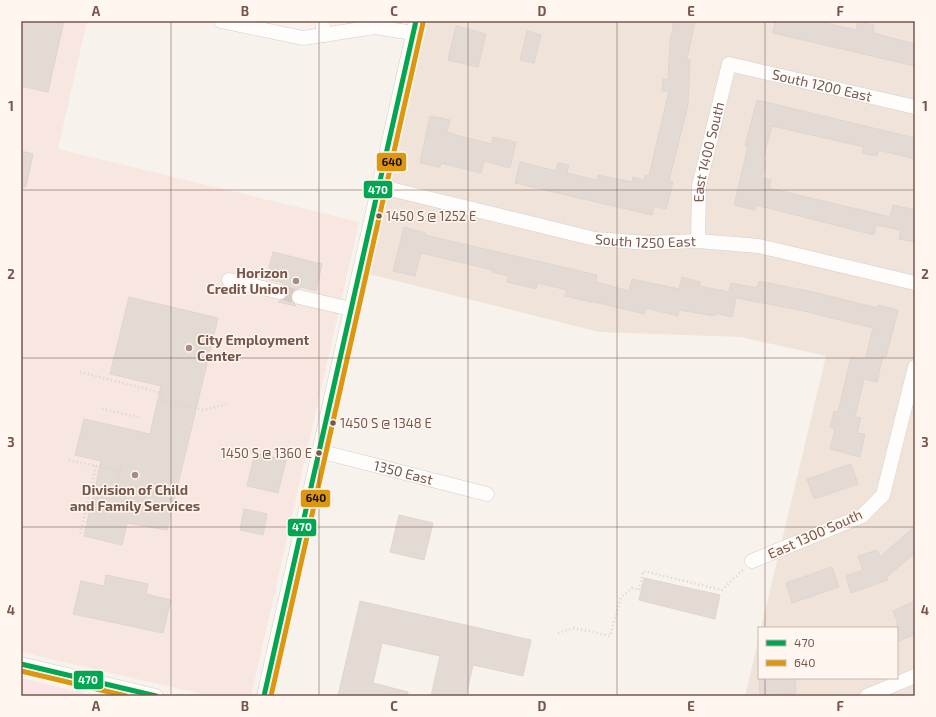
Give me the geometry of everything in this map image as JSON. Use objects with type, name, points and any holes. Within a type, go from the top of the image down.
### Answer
[{"type":"street","points":[[221,21],[303,38],[375,27],[414,27],[264,696]]},
{"type":"street","points":[[322,21],[324,36]]},
{"type":"street","name":"South 1200 East","points":[[729,64],[915,107]]},
{"type":"street","name":"East 1400 South","points":[[698,241],[699,186],[729,64]]},
{"type":"street","name":"South 1250 East","points":[[378,186],[595,239],[648,243],[698,241],[759,246],[915,283]]},
{"type":"street","points":[[229,280],[280,292]]},
{"type":"street","points":[[298,297],[351,309]]},
{"type":"street","name":"East 1300 South","points":[[752,561],[862,516],[883,495],[915,367]]},
{"type":"street","name":"1350 East","points":[[319,451],[487,494]]},
{"type":"street","points":[[21,664],[156,696]]},
{"type":"street","points":[[867,696],[915,676]]},
{"type":"path","points":[[80,372],[162,393],[164,401],[203,410],[227,404]]},
{"type":"path","points":[[102,409],[139,417]]},
{"type":"path","points":[[68,460],[120,470]]},
{"type":"path","points":[[118,479],[121,465]]},
{"type":"path","points":[[80,535],[96,466]]},
{"type":"path","points":[[558,632],[574,628],[610,636],[621,597],[632,588],[639,590],[643,571],[722,590],[752,561]]},
{"type":"shaded area","points":[[21,21],[87,21],[58,149],[359,222],[251,696],[210,696],[21,652]]},
{"type":"shaded area","points":[[427,21],[915,21],[915,696],[745,696],[758,642],[758,679],[898,679],[898,627],[761,627],[826,356],[741,337],[599,332],[369,274]]},
{"type":"shaded area","points":[[21,678],[84,693],[83,696],[21,696]]},
{"type":"building","points":[[21,21],[64,21],[48,92],[21,86]]},
{"type":"building","points":[[674,21],[695,21],[687,59],[690,60],[688,105],[669,181],[673,182],[666,209],[654,206],[652,215],[515,183],[520,162],[556,171],[558,163],[569,165],[567,173],[597,180],[598,175],[632,182],[633,177],[644,180],[645,175],[649,176],[669,91],[662,91],[663,79],[668,79],[670,42]]},
{"type":"building","points":[[775,21],[827,21],[826,23],[856,30],[858,21],[874,25],[873,33],[915,44],[915,66],[773,33]]},
{"type":"building","points":[[456,26],[486,34],[478,67],[448,60]]},
{"type":"building","points":[[527,31],[541,35],[534,63],[520,60]]},
{"type":"building","points":[[757,100],[915,138],[915,159],[878,150],[877,156],[862,153],[864,147],[772,126],[763,160],[766,161],[762,178],[771,180],[769,188],[890,217],[893,205],[915,210],[915,242],[899,239],[901,230],[876,225],[874,235],[756,205],[755,210],[734,205],[748,146],[745,145]]},
{"type":"building","points":[[430,116],[450,120],[447,132],[456,135],[491,144],[493,137],[516,142],[510,168],[484,161],[481,173],[441,163],[440,167],[420,163]]},
{"type":"building","points":[[21,151],[33,154],[26,187],[21,187]]},
{"type":"building","points":[[404,227],[425,233],[425,235],[597,275],[596,282],[629,291],[632,279],[679,289],[682,277],[700,282],[699,286],[729,292],[731,283],[757,288],[759,281],[813,292],[877,308],[878,305],[898,310],[886,357],[883,356],[877,382],[864,379],[855,417],[861,418],[857,433],[865,434],[860,457],[830,449],[835,429],[830,427],[834,411],[838,412],[851,357],[865,360],[873,328],[800,310],[736,298],[732,317],[715,313],[715,316],[679,310],[678,316],[646,308],[644,314],[565,296],[567,290],[538,283],[536,289],[507,282],[509,276],[492,272],[493,270],[421,253],[415,276],[393,271]]},
{"type":"building","name":"Horizon Credit Union","points":[[273,252],[322,264],[316,291],[301,287],[293,292],[291,299],[296,306],[278,302],[286,298],[288,289],[281,282],[266,279]]},
{"type":"building","points":[[129,297],[218,318],[167,530],[127,523],[122,545],[84,536],[101,461],[75,455],[84,419],[150,434],[161,386],[110,374]]},
{"type":"building","points":[[255,453],[286,460],[278,493],[247,486]]},
{"type":"building","points":[[851,464],[858,484],[814,499],[807,479]]},
{"type":"building","points":[[244,509],[267,514],[263,535],[240,530]]},
{"type":"building","points":[[399,515],[433,523],[424,560],[390,552]]},
{"type":"building","points":[[915,526],[915,553],[887,577],[888,580],[851,593],[846,576],[863,570],[858,556],[877,550],[880,557]]},
{"type":"building","points":[[832,567],[839,587],[792,603],[786,583]]},
{"type":"building","points":[[106,575],[148,584],[146,594],[171,600],[163,633],[73,614],[81,581],[104,586]]},
{"type":"building","points":[[644,578],[720,595],[715,619],[639,600]]},
{"type":"building","points":[[360,601],[531,640],[523,676],[473,665],[466,696],[431,696],[440,656],[382,643],[373,683],[408,692],[408,696],[338,696]]},
{"type":"building","points":[[915,601],[915,634],[898,642],[897,620],[893,611]]},
{"type":"building","points":[[759,679],[795,679],[796,693],[760,696]]},
{"type":"tunnel","points":[[280,292],[299,297]]},
{"type":"transit line","name":"470","points":[[264,696],[416,21]]},
{"type":"transit line","name":"640","points":[[271,696],[423,23]]},
{"type":"transit line","name":"470","points":[[21,664],[156,696]]},
{"type":"transit line","name":"640","points":[[21,671],[126,696]]},
{"type":"place","name":"1450 S @ 1252 E","points":[[379,216]]},
{"type":"place","name":"Horizon Credit Union","points":[[296,281]]},
{"type":"place","name":"City Employment Center","points":[[189,348]]},
{"type":"place","name":"1450 S @ 1348 E","points":[[333,423]]},
{"type":"place","name":"1450 S @ 1360 E","points":[[319,453]]},
{"type":"place","name":"Division of Child and Family Services","points":[[135,475]]}]
